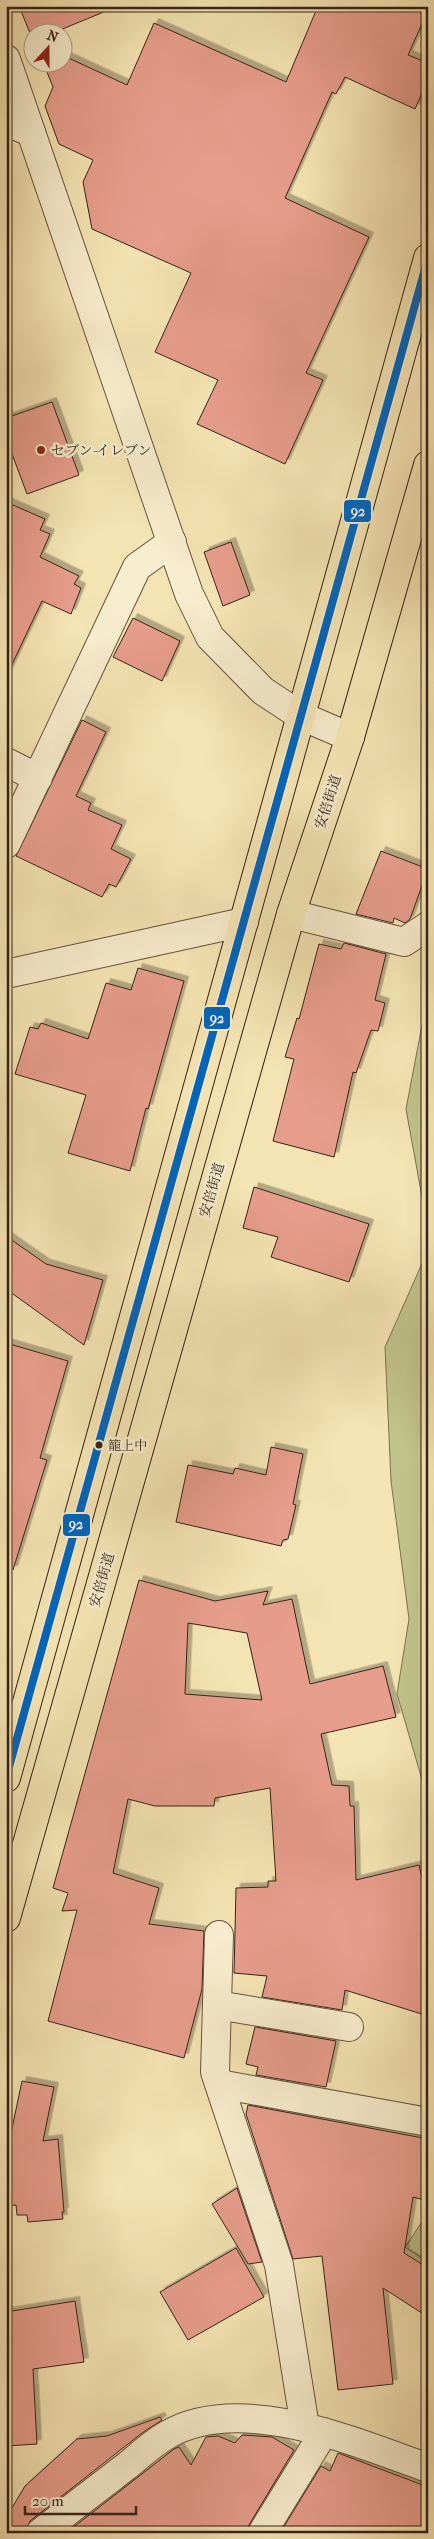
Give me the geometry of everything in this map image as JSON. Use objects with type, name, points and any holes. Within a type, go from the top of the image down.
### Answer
[{"type":"main road","points":[[6,1778],[428,258]]},
{"type":"main road","name":"安倍街道","points":[[6,1918],[291,914],[350,737],[428,465]]},
{"type":"street","points":[[6,60],[189,594],[210,637],[263,691],[301,716],[350,737]]},
{"type":"street","points":[[6,122],[31,132]]},
{"type":"street","points":[[6,844],[137,567],[172,542]]},
{"type":"street","points":[[6,762],[38,778]]},
{"type":"street","points":[[291,914],[404,942],[428,926]]},
{"type":"street","points":[[6,974],[244,922]]},
{"type":"street","points":[[220,1935],[214,2072],[279,2265],[314,2430],[264,2532]]},
{"type":"street","points":[[217,2005],[348,2027]]},
{"type":"street","points":[[219,2084],[428,2122]]},
{"type":"street","points":[[40,2533],[167,2434],[204,2420],[250,2420],[287,2423],[314,2430],[428,2468]]},
{"type":"green space","points":[[428,994],[428,1230],[406,1109]]},
{"type":"green space","points":[[428,1250],[428,1800],[397,1694],[409,1619],[391,1481],[385,1347]]},
{"type":"green space","points":[[428,2213],[428,2262],[405,2247]]},
{"type":"building","points":[[19,6],[116,6],[72,25],[72,22],[26,22]]},
{"type":"building","points":[[318,6],[407,6],[426,15],[408,55],[428,63],[428,79],[415,109],[345,77],[336,94],[332,92],[285,198],[369,237],[306,373],[323,380],[285,464],[197,424],[218,380],[155,352],[191,273],[92,229],[83,182],[93,160],[59,144],[45,106],[53,87],[47,72],[72,72],[72,60],[127,85],[154,23],[286,82]]},
{"type":"building","points":[[52,402],[79,475],[27,494],[6,438],[6,418]]},
{"type":"building","points":[[6,502],[45,519],[40,530],[50,534],[40,557],[79,576],[74,584],[81,588],[71,614],[42,601],[6,677]]},
{"type":"building","points":[[231,542],[250,595],[223,606],[204,552]]},
{"type":"building","points":[[133,618],[180,641],[162,681],[113,657]]},
{"type":"building","points":[[82,720],[106,732],[76,796],[91,803],[88,810],[122,825],[111,849],[131,859],[116,887],[109,884],[102,897],[16,856]]},
{"type":"building","points":[[381,851],[428,869],[410,919],[405,923],[394,918],[393,923],[356,914]]},
{"type":"building","points":[[344,943],[386,954],[375,1000],[385,1003],[378,1031],[371,1030],[356,1073],[353,1072],[334,1157],[273,1141],[294,1059],[285,1057],[297,1018],[299,1019],[319,944],[341,949]]},
{"type":"building","points":[[138,968],[184,981],[148,1109],[146,1108],[130,1171],[68,1153],[86,1095],[15,1074],[30,1027],[38,1029],[41,1023],[88,1039],[106,983],[131,990]]},
{"type":"building","points":[[254,1187],[369,1224],[349,1282],[271,1257],[278,1237],[243,1228]]},
{"type":"building","points":[[6,1236],[46,1264],[103,1280],[84,1345],[6,1289]]},
{"type":"building","points":[[6,1343],[68,1361],[40,1458],[47,1460],[13,1570],[6,1569]]},
{"type":"building","points":[[271,1447],[303,1454],[293,1504],[296,1505],[288,1539],[283,1540],[281,1546],[176,1522],[188,1465],[233,1474],[235,1468],[266,1475]]},
{"type":"building","points":[[139,1580],[215,1601],[268,1591],[263,1605],[292,1599],[310,1684],[383,1666],[396,1717],[321,1734],[332,1785],[349,1786],[350,1806],[354,1806],[356,1880],[419,1865],[428,1903],[428,2016],[345,1990],[342,2010],[262,1997],[267,1976],[234,1973],[236,1888],[268,1887],[268,1881],[276,1881],[270,1788],[215,1798],[214,1806],[155,1806],[128,1799],[113,1873],[159,1888],[149,1924],[204,1931],[202,1989],[184,2058],[48,2021],[77,1910],[62,1911],[68,1893],[53,1888]],"holes":[[[188,1623],[247,1633],[262,1700],[185,1694]]]},
{"type":"building","points":[[255,2027],[336,2041],[326,2087],[256,2075],[258,2067],[246,2064]]},
{"type":"building","points":[[22,2081],[54,2087],[43,2141],[58,2139],[63,2219],[28,2222],[27,2215],[17,2215],[16,2205],[6,2206],[6,2157]]},
{"type":"building","points":[[248,2105],[428,2139],[428,2201],[413,2197],[404,2253],[428,2268],[428,2317],[383,2288],[393,2384],[338,2390],[322,2256],[293,2259],[246,2114]]},
{"type":"building","points":[[237,2188],[262,2262],[248,2264],[212,2204]]},
{"type":"building","points":[[236,2248],[264,2297],[188,2340],[160,2292]]},
{"type":"building","points":[[75,2301],[84,2362],[33,2369],[37,2444],[6,2446],[6,2312]]},
{"type":"building","points":[[160,2417],[162,2420],[142,2433],[30,2521],[25,2533],[6,2533],[6,2518],[25,2486],[77,2439],[107,2436]]},
{"type":"building","points":[[242,2435],[272,2437],[294,2450],[246,2533],[66,2533],[174,2449],[179,2447],[191,2465],[206,2437],[218,2436],[235,2443]]},
{"type":"building","points":[[338,2453],[428,2487],[428,2533],[280,2533],[321,2466],[330,2471]]},
{"type":"transit line","name":"92","points":[[6,1778],[428,258]]},
{"type":"place","name":"セブン-イレブン","points":[[41,450]]},
{"type":"place","name":"籠上中","points":[[99,1445]]}]
